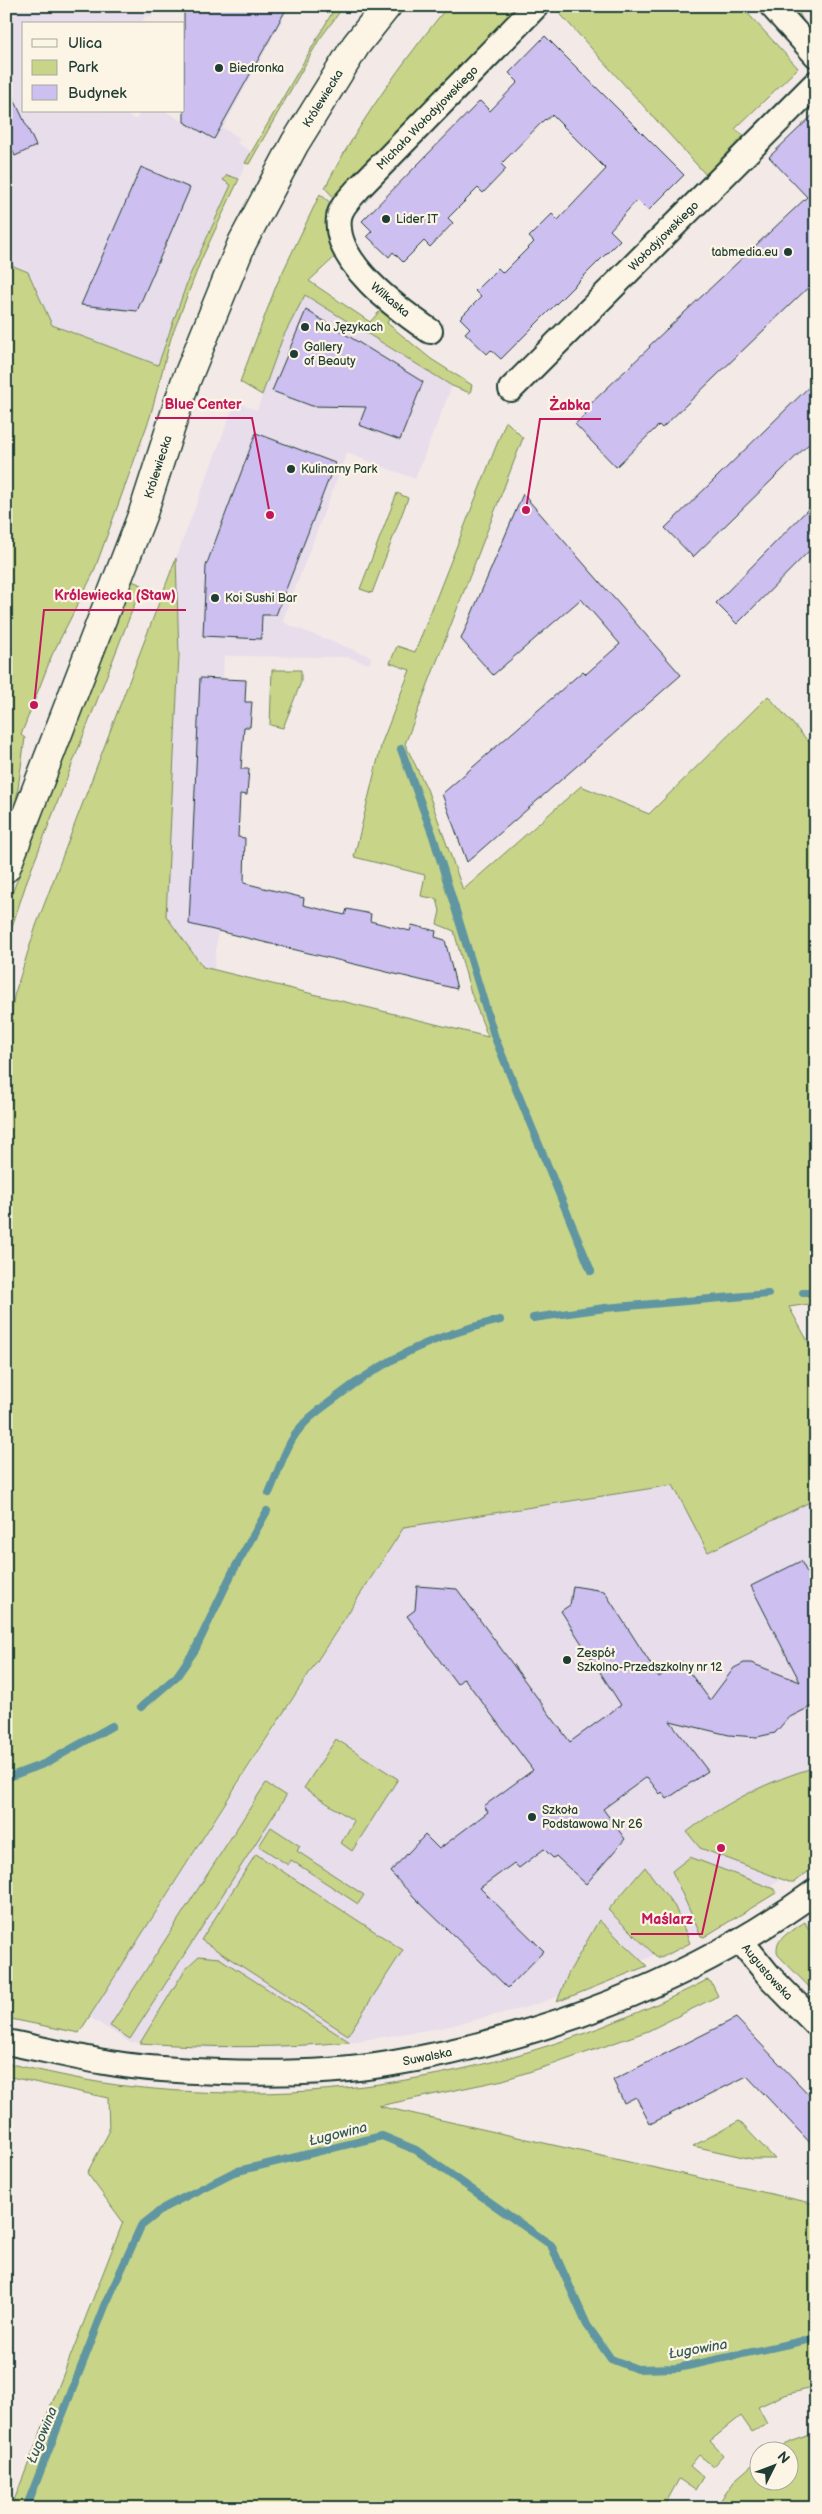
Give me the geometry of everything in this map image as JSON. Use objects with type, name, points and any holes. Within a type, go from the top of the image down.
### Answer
[{"type":"street","name":"Królewiecka","points":[[6,868],[143,513],[185,383],[242,242],[295,143],[356,45],[387,6]]},
{"type":"street","name":"Michała Wołodyjowskiego","points":[[341,238],[339,218],[345,204],[536,6]]},
{"type":"street","points":[[772,6],[816,55]]},
{"type":"street","name":"Wołodyjowskiego","points":[[511,390],[816,83]]},
{"type":"street","name":"Wilkaska","points":[[341,238],[352,260],[381,295],[430,331]]},
{"type":"street","name":"Suwalska","points":[[6,2042],[79,2058],[160,2069],[244,2073],[306,2071],[386,2064],[475,2047],[588,2012],[654,1983],[740,1940],[816,1891]]},
{"type":"street","name":"Augustowska","points":[[740,1940],[770,1977],[816,2024]]},
{"type":"shaded area","points":[[6,6],[157,6],[151,17],[146,15],[142,22],[22,22],[22,112],[123,112],[136,120],[140,112],[167,112],[214,139],[288,6],[290,6],[223,128],[240,138],[237,143],[252,152],[239,179],[228,175],[224,180],[231,184],[189,277],[158,365],[52,325],[28,272],[6,263]]},
{"type":"shaded area","points":[[304,295],[452,386],[415,479],[347,453],[284,617],[284,622],[289,625],[372,657],[369,664],[347,657],[224,656],[223,679],[200,678],[189,924],[218,931],[214,970],[202,967],[166,916],[179,655],[176,558],[235,402],[257,410],[283,337]]},
{"type":"shaded area","name":"Zespół Szkolno-Przedszkolny nr 12","points":[[816,1356],[816,1855],[729,1916],[605,1980],[528,2007],[441,2028],[350,2042],[294,2047],[209,2048],[129,2042],[89,2017],[404,1527],[673,1485]]},
{"type":"green space","points":[[336,6],[344,6],[319,40],[249,164],[245,163]]},
{"type":"green space","points":[[448,6],[523,6],[336,200],[325,188],[338,164],[382,94]]},
{"type":"green space","points":[[553,6],[741,6],[798,68],[735,129],[745,136],[706,175]]},
{"type":"green space","points":[[788,6],[796,7],[807,28]]},
{"type":"green space","points":[[227,175],[239,179],[201,260],[171,338],[150,417],[93,574],[52,655],[21,735],[25,738],[16,803],[6,828],[6,263],[28,272],[52,325],[158,365],[189,277],[231,185],[223,180]]},
{"type":"green space","points":[[320,194],[333,205],[337,255],[309,281],[370,322],[380,311],[390,317],[387,323],[431,359],[472,385],[470,393],[452,386],[305,295],[283,337],[262,395],[240,382],[276,286]]},
{"type":"green space","points":[[506,421],[523,438],[405,744],[427,789],[463,890],[581,786],[649,814],[768,696],[816,750],[816,1303],[789,1307],[816,1356],[816,1499],[708,1552],[673,1485],[404,1527],[79,2033],[6,2018],[6,1061],[14,996],[36,926],[176,558],[179,655],[166,916],[203,967],[488,1037],[471,993],[454,931],[437,924],[440,911],[437,899],[421,896],[425,875],[354,857],[382,742],[410,670],[390,663],[397,646],[415,652]]},
{"type":"green space","points":[[397,493],[408,498],[372,593],[360,589]]},
{"type":"green space","points":[[132,581],[142,585],[28,878],[6,945],[6,909]]},
{"type":"green space","points":[[272,670],[301,670],[301,682],[283,728],[270,725]]},
{"type":"green space","points":[[336,1739],[398,1779],[352,1851],[341,1843],[354,1821],[304,1788]]},
{"type":"green space","points":[[816,1767],[816,1866],[794,1882],[789,1882],[700,1848],[687,1832],[732,1802],[765,1786]]},
{"type":"green space","points":[[266,1783],[286,1796],[130,2039],[110,2026]]},
{"type":"green space","points":[[271,1827],[300,1846],[297,1851],[364,1895],[358,1904],[291,1860],[288,1865],[259,1846]]},
{"type":"green space","points":[[256,1854],[403,1950],[348,2035],[201,1940]]},
{"type":"green space","points":[[690,1857],[774,1889],[776,1893],[704,1937],[701,1936],[672,1871]]},
{"type":"green space","points":[[645,1867],[675,1907],[690,1943],[661,1958],[656,1956],[608,1910]]},
{"type":"green space","points":[[599,1920],[647,1966],[557,2002],[568,1974]]},
{"type":"green space","points":[[805,1922],[816,1944],[816,1994],[778,1955],[777,1949],[778,1944],[785,1936]]},
{"type":"green space","points":[[199,1956],[219,1958],[350,2042],[245,2047],[140,2043],[186,1968]]},
{"type":"green space","points":[[707,1980],[711,1982],[718,1996],[648,2031],[503,2080],[379,2106],[816,2204],[816,2387],[784,2395],[758,2407],[767,2424],[752,2432],[741,2416],[710,2441],[723,2455],[713,2466],[699,2455],[690,2466],[703,2477],[695,2490],[679,2479],[663,2508],[11,2508],[123,2222],[87,2173],[109,2132],[108,2098],[6,2076],[6,2063],[103,2083],[194,2092],[270,2093],[346,2088],[420,2078],[494,2061],[566,2040],[637,2013]]},
{"type":"green space","points":[[739,2121],[775,2159],[752,2159],[693,2146]]},
{"type":"green space","points":[[816,2433],[816,2442],[810,2442],[810,2500],[816,2500],[816,2508],[715,2508],[736,2479],[750,2467],[750,2492],[800,2492],[800,2442],[791,2442]]},
{"type":"building","name":"Biedronka","points":[[184,6],[288,6],[214,139],[184,122]]},
{"type":"building","points":[[545,36],[684,175],[648,211],[637,200],[610,230],[620,240],[501,359],[491,350],[487,354],[465,333],[470,328],[460,318],[481,297],[475,291],[498,268],[503,273],[534,242],[529,237],[552,214],[558,220],[606,169],[552,115],[545,119],[501,164],[506,169],[483,193],[478,188],[448,218],[453,223],[430,247],[424,241],[403,262],[393,252],[389,257],[367,236],[372,231],[362,221],[480,101],[490,111],[518,82],[509,73]]},
{"type":"building","points":[[6,82],[36,146],[15,156],[6,137]]},
{"type":"building","points":[[816,112],[816,280],[662,428],[659,425],[616,467],[575,424],[586,414],[583,411],[649,346],[807,197],[769,157]]},
{"type":"building","points":[[141,167],[190,188],[137,311],[81,305]]},
{"type":"building","points":[[306,310],[423,382],[400,440],[359,425],[366,407],[312,406],[272,391]]},
{"type":"building","points":[[816,380],[816,437],[693,557],[665,528]]},
{"type":"building","points":[[256,433],[335,463],[276,615],[262,615],[261,639],[203,636],[206,566]]},
{"type":"building","points":[[523,494],[681,675],[467,862],[442,794],[583,671],[586,674],[620,644],[581,599],[493,675],[461,639]]},
{"type":"building","points":[[816,501],[816,544],[737,624],[716,603]]},
{"type":"building","points":[[200,678],[246,680],[245,702],[252,702],[250,727],[244,727],[241,769],[249,769],[247,795],[240,794],[238,837],[245,838],[244,883],[304,898],[303,905],[345,915],[347,909],[371,914],[370,921],[410,931],[412,925],[436,931],[435,937],[445,940],[457,989],[189,924]]},
{"type":"building","points":[[801,1561],[816,1590],[816,1713],[812,1706],[788,1718],[775,1733],[757,1737],[729,1735],[670,1721],[708,1771],[667,1799],[662,1792],[660,1794],[647,1777],[603,1809],[625,1839],[586,1884],[556,1856],[553,1858],[544,1849],[519,1868],[514,1863],[480,1888],[544,1951],[508,1988],[390,1872],[425,1835],[439,1849],[488,1812],[484,1806],[533,1770],[464,1678],[457,1684],[407,1616],[415,1610],[417,1586],[457,1589],[570,1742],[621,1705],[561,1611],[570,1605],[573,1586],[604,1591],[659,1677],[681,1661],[710,1700],[734,1668],[744,1663],[751,1663],[800,1682],[751,1586]]},
{"type":"building","points":[[736,2018],[816,2102],[816,2149],[747,2076],[650,2124],[636,2097],[624,2103],[613,2080]]},
{"type":"waterway","points":[[401,749],[433,836],[495,1038],[591,1271]]},
{"type":"waterway","points":[[803,1293],[816,1292]]},
{"type":"waterway","points":[[533,1318],[605,1308],[768,1294]]},
{"type":"waterway","points":[[269,1493],[289,1444],[306,1421],[323,1407],[374,1371],[413,1349],[454,1333],[500,1320]]},
{"type":"waterway","points":[[141,1707],[177,1676],[195,1650],[232,1573],[267,1511]]},
{"type":"waterway","points":[[6,1778],[46,1763],[112,1726]]},
{"type":"waterway","name":"Ługowina","points":[[26,2508],[105,2306],[141,2226],[165,2207],[234,2172],[382,2136],[416,2150],[551,2245],[587,2325],[611,2359],[637,2369],[678,2368],[816,2338]]},
{"type":"place","name":"Biedronka","points":[[219,68]]},
{"type":"place","name":"Lider IT","points":[[386,219]]},
{"type":"place","name":"tabmedia.eu","points":[[788,252]]},
{"type":"place","name":"Na Językach","points":[[305,327]]},
{"type":"place","name":"Gallery of Beauty","points":[[294,354]]},
{"type":"place","name":"Kulinarny Park","points":[[291,469]]},
{"type":"place","name":"Żabka","points":[[526,510]]},
{"type":"place","name":"Blue Center","points":[[270,515]]},
{"type":"place","name":"Koi Sushi Bar","points":[[215,598]]},
{"type":"place","name":"Królewiecka (Staw)","points":[[34,705]]},
{"type":"place","name":"Zespół Szkolno-Przedszkolny nr 12","points":[[567,1660]]},
{"type":"place","name":"Szkoła Podstawowa Nr 26","points":[[532,1817]]},
{"type":"place","name":"Maślarz","points":[[721,1848]]}]
